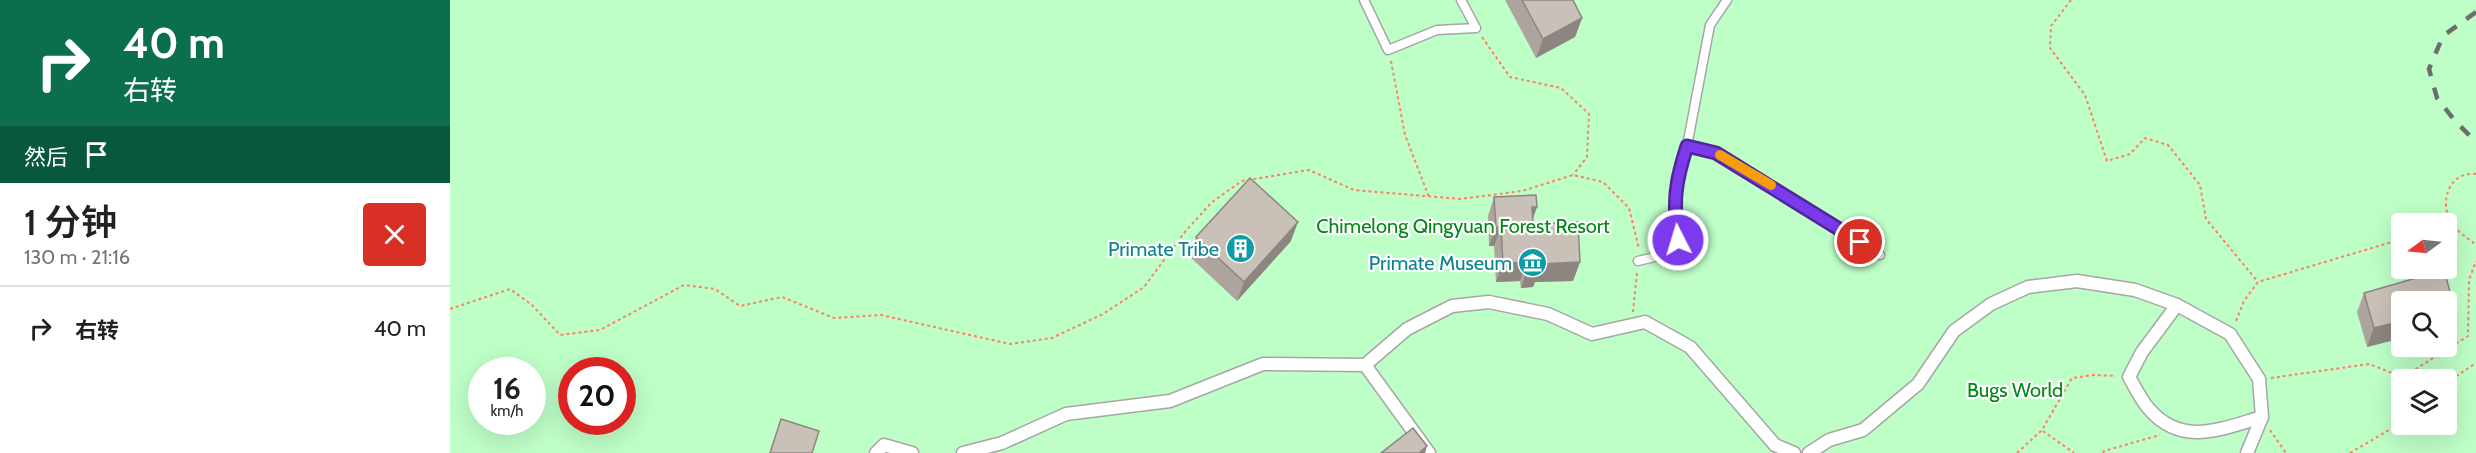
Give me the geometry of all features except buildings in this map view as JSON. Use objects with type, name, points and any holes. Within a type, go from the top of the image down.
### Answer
[{"type":"street","points":[[1809,453],[1829,440],[1863,430],[1918,384],[1954,331],[1991,304],[2028,287],[2077,282],[2135,290],[2177,306],[2230,334],[2259,379],[2262,417],[2247,453]]},
{"type":"street","points":[[963,453],[1002,443],[1066,414],[1170,401],[1263,364],[1365,365],[1407,329],[1452,306],[1490,302],[1548,314],[1592,334],[1645,322],[1690,347],[1775,445],[1794,453]]},
{"type":"street","points":[[2177,306],[2142,352],[2129,377],[2149,410],[2177,431],[2205,433],[2262,417]]},
{"type":"street","points":[[1365,365],[1429,453]]},
{"type":"street","points":[[876,453],[884,446],[912,453]]},
{"type":"lane","points":[[1364,0],[1388,50],[1437,30],[1476,28],[1461,0]]},
{"type":"lane","points":[[1638,261],[1664,255],[1678,240],[1675,213],[1676,178],[1687,146],[1710,25],[1726,0]]},
{"type":"lane","points":[[1687,146],[1716,153],[1880,255]]},
{"type":"path","points":[[2071,0],[2050,26],[2050,48],[2085,95],[2097,124],[2107,161],[2130,154],[2145,138],[2168,145],[2200,185],[2206,219],[2258,282]]},
{"type":"path","points":[[1476,28],[1510,77],[1561,88],[1588,114],[1587,157],[1573,175]]},
{"type":"path","points":[[1388,50],[1405,135],[1429,196]]},
{"type":"path","points":[[450,309],[510,289],[532,305],[560,335],[600,330],[684,285],[715,289],[740,306],[782,297],[834,318],[881,315],[1010,344],[1052,338],[1103,314],[1144,287],[1184,233],[1212,202],[1242,181],[1309,170],[1354,189],[1460,199],[1522,191],[1573,175],[1603,182],[1629,208],[1640,252],[1631,325]]},
{"type":"path","points":[[2448,213],[2446,192],[2456,180],[2476,174]]},
{"type":"path","points":[[2457,229],[2476,245]]},
{"type":"path","points":[[2230,334],[2244,301],[2258,282],[2391,242]]},
{"type":"path","points":[[2259,379],[2369,364],[2403,377],[2468,336],[2469,280],[2476,261]]},
{"type":"path","points":[[2457,376],[2476,363]]},
{"type":"path","points":[[2017,453],[2042,430],[2072,378],[2094,375],[2129,377]]},
{"type":"path","points":[[2262,417],[2286,453]]},
{"type":"path","points":[[2350,453],[2391,428]]},
{"type":"path","points":[[2042,430],[2074,453]]},
{"type":"path","points":[[2103,453],[2177,431]]},
{"type":"green space","name":"Chimelong Qingyuan Forest Resort","points":[[450,0],[2476,0],[2476,453],[450,453]]},
{"type":"railway","points":[[2476,12],[2443,36],[2429,69],[2437,98],[2476,142]]},
{"type":"slow traffic","points":[[1720,155],[1771,185]]},
{"type":"place","name":"Primate Tribe","points":[[1240,249]]},
{"type":"place","name":"Primate Museum","points":[[1533,263]]},
{"type":"route","points":[[1678,240],[1675,213],[1676,178],[1687,146],[1716,153],[1860,242]]},
{"type":"park label","name":"Bugs World","points":[[2015,390]]}]
